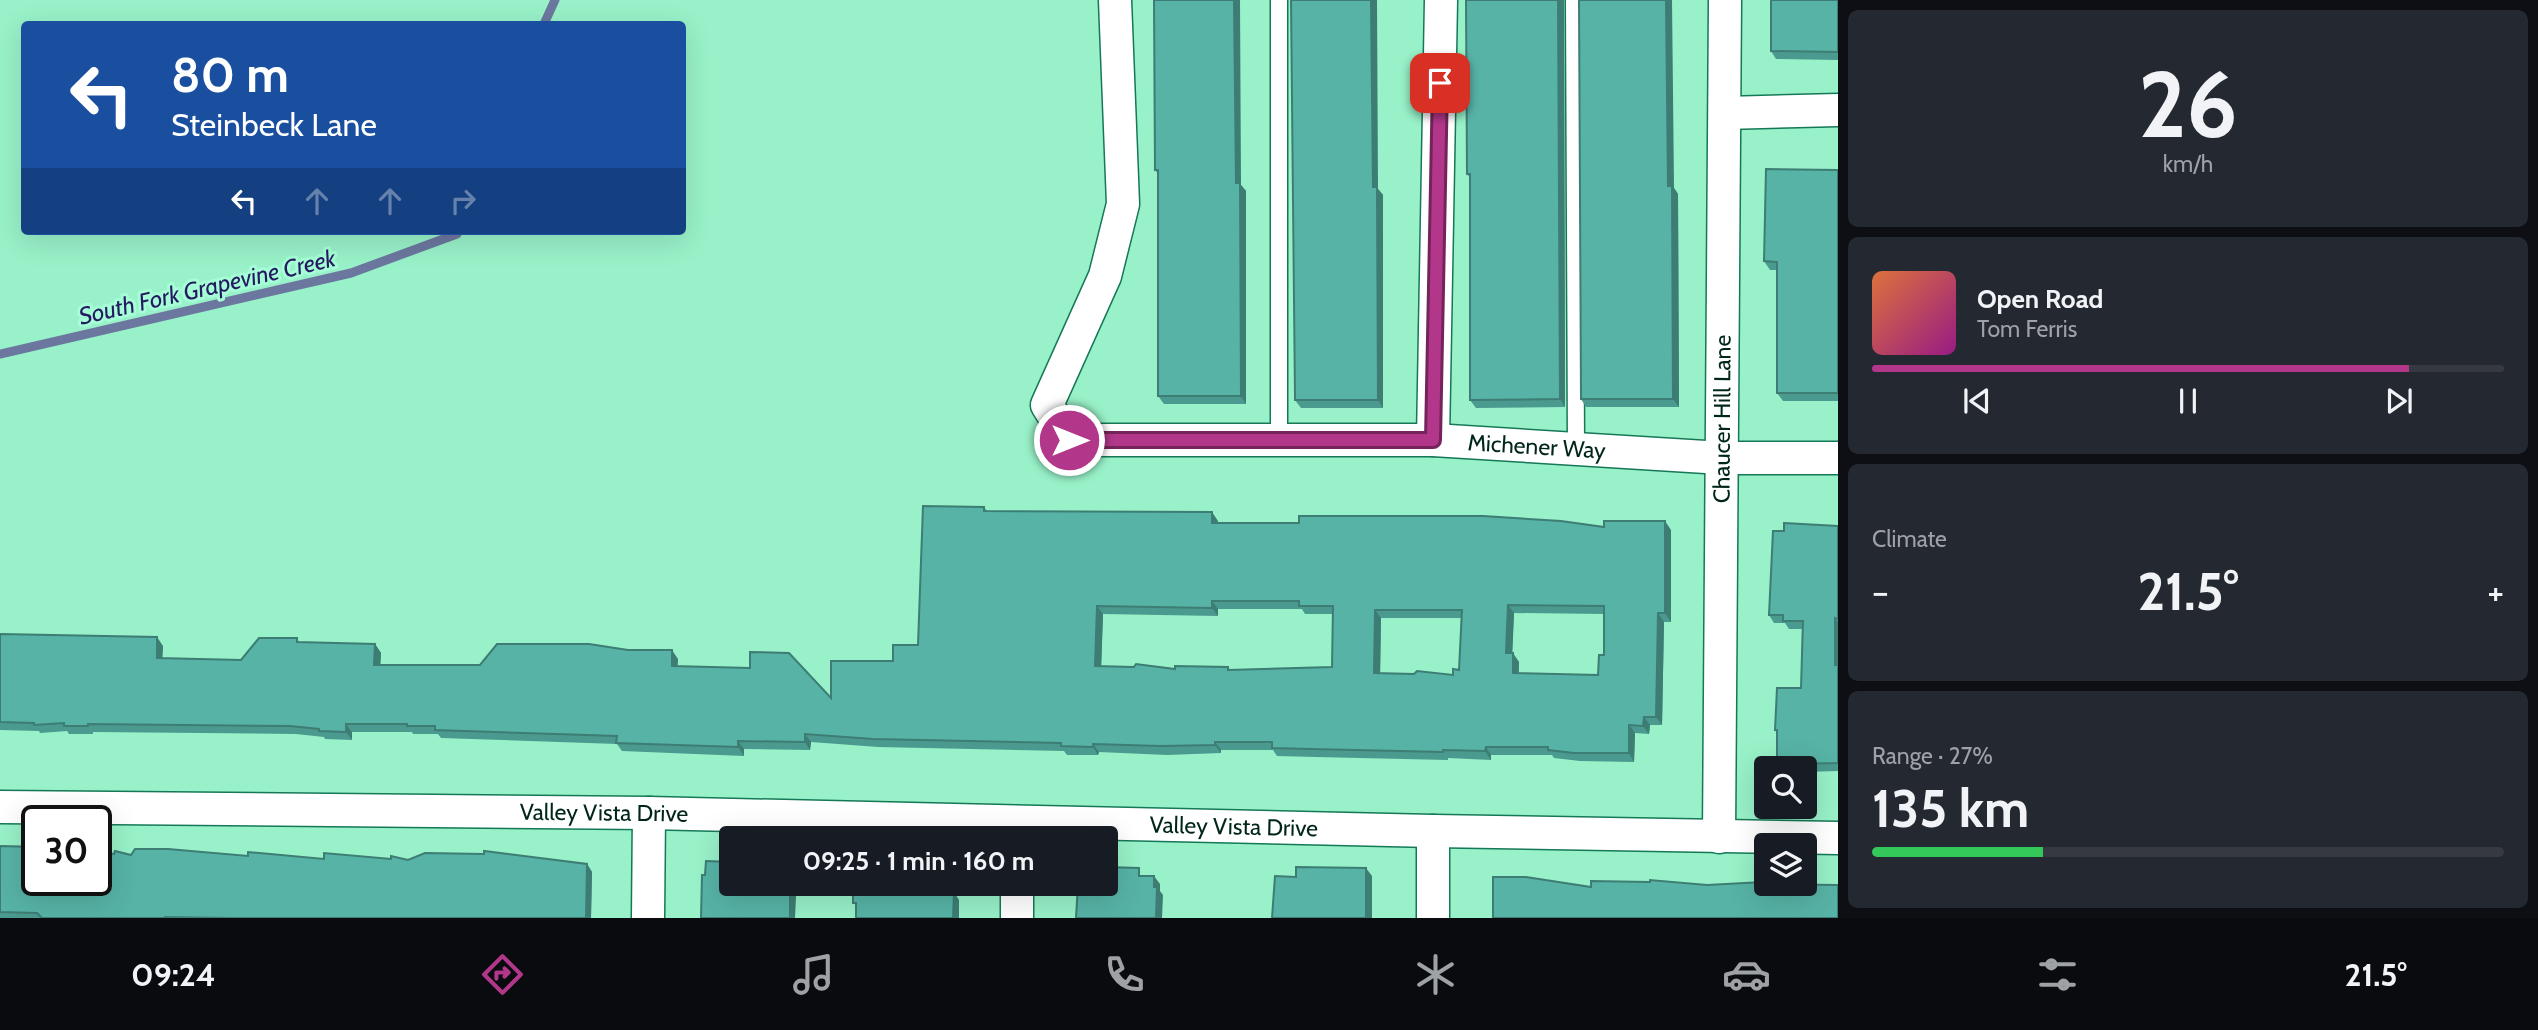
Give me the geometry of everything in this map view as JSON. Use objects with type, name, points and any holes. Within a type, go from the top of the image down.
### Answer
[{"type":"street","name":"Michener Way","points":[[1115,0],[1123,204],[1105,276],[1047,404],[1069,440],[1433,440],[1722,458],[1838,458]]},
{"type":"street","points":[[1433,440],[1441,0]]},
{"type":"street","name":"Chaucer Hill Lane","points":[[1719,837],[1726,0]]},
{"type":"street","points":[[1725,113],[1838,110]]},
{"type":"street","name":"Valley Vista Drive","points":[[0,807],[649,814],[926,826]]},
{"type":"street","points":[[648,918],[649,814]]},
{"type":"street","name":"Valley Vista Drive","points":[[1118,830],[1433,831],[1838,838]]},
{"type":"street","points":[[1433,831],[1433,918]]},
{"type":"street","points":[[1017,896],[1017,918]]},
{"type":"lane","points":[[1279,0],[1279,440]]},
{"type":"lane","points":[[1573,0],[1576,448]]},
{"type":"building","points":[[1154,0],[1234,0],[1236,183],[1240,183],[1241,396],[1158,396],[1158,170],[1155,170]]},
{"type":"building","points":[[1291,0],[1371,0],[1373,187],[1377,187],[1378,400],[1295,400]]},
{"type":"building","points":[[1466,0],[1558,0],[1560,399],[1470,400],[1470,174],[1467,174]]},
{"type":"building","points":[[1579,0],[1666,0],[1668,186],[1672,186],[1673,399],[1581,399]]},
{"type":"building","points":[[1771,0],[1838,0],[1838,52],[1771,51]]},
{"type":"building","points":[[1766,169],[1838,170],[1838,393],[1777,393],[1777,262],[1764,261]]},
{"type":"building","points":[[923,506],[984,507],[984,511],[1212,512],[1212,523],[1299,523],[1299,516],[1483,516],[1604,527],[1604,521],[1665,521],[1665,613],[1658,613],[1656,717],[1644,717],[1643,726],[1629,725],[1629,753],[1574,753],[1548,750],[1548,747],[1486,747],[1485,751],[1443,752],[1272,748],[1272,742],[1161,746],[1093,744],[1093,747],[1061,746],[1061,743],[873,739],[805,734],[805,742],[738,741],[738,747],[616,743],[617,736],[435,730],[435,726],[407,724],[346,724],[346,732],[290,726],[64,726],[64,723],[34,725],[0,722],[0,634],[157,637],[157,658],[241,660],[259,638],[375,644],[374,665],[480,665],[497,644],[589,644],[628,650],[672,650],[672,666],[750,668],[750,652],[789,653],[831,698],[831,661],[893,661],[893,645],[918,645]],"holes":[[[1212,601],[1299,601],[1299,606],[1333,606],[1332,667],[1228,670],[1228,667],[1175,666],[1175,669],[1136,664],[1134,667],[1095,666],[1097,606],[1212,608]],[[1508,605],[1604,606],[1604,655],[1599,655],[1598,675],[1513,673],[1513,653],[1506,653]],[[1375,610],[1462,610],[1459,670],[1453,669],[1453,675],[1417,671],[1414,674],[1374,673]]]},
{"type":"building","points":[[1784,523],[1838,526],[1835,665],[1838,665],[1838,763],[1817,763],[1817,756],[1777,756],[1777,688],[1801,688],[1803,621],[1783,621],[1783,615],[1769,615],[1773,531],[1784,531]]},
{"type":"building","points":[[0,846],[21,847],[21,896],[112,896],[112,854],[115,851],[131,855],[135,849],[248,856],[248,852],[324,859],[324,853],[391,859],[391,856],[408,860],[425,853],[484,854],[484,851],[587,864],[586,918],[42,918],[37,913],[0,912]]},
{"type":"building","points":[[706,861],[719,862],[719,896],[790,896],[790,918],[701,918],[702,875],[705,875]]},
{"type":"building","points":[[1118,867],[1139,868],[1139,876],[1154,876],[1154,887],[1157,887],[1156,918],[1076,918],[1077,896],[1118,896]]},
{"type":"building","points":[[1296,867],[1366,868],[1366,918],[1272,918],[1275,876],[1296,877]]},
{"type":"building","points":[[1493,877],[1526,877],[1591,887],[1591,881],[1650,880],[1707,885],[1754,882],[1754,896],[1817,896],[1817,885],[1838,885],[1838,918],[1493,918]]},
{"type":"building","points":[[853,896],[954,896],[953,918],[856,918],[856,903],[853,903]]},
{"type":"waterway","name":"South Fork Grapevine Creek","points":[[545,21],[555,0]]},
{"type":"waterway","name":"South Fork Grapevine Creek","points":[[0,354],[351,273],[454,235]]},
{"type":"route","points":[[1069,440],[1433,440],[1440,83]]}]
